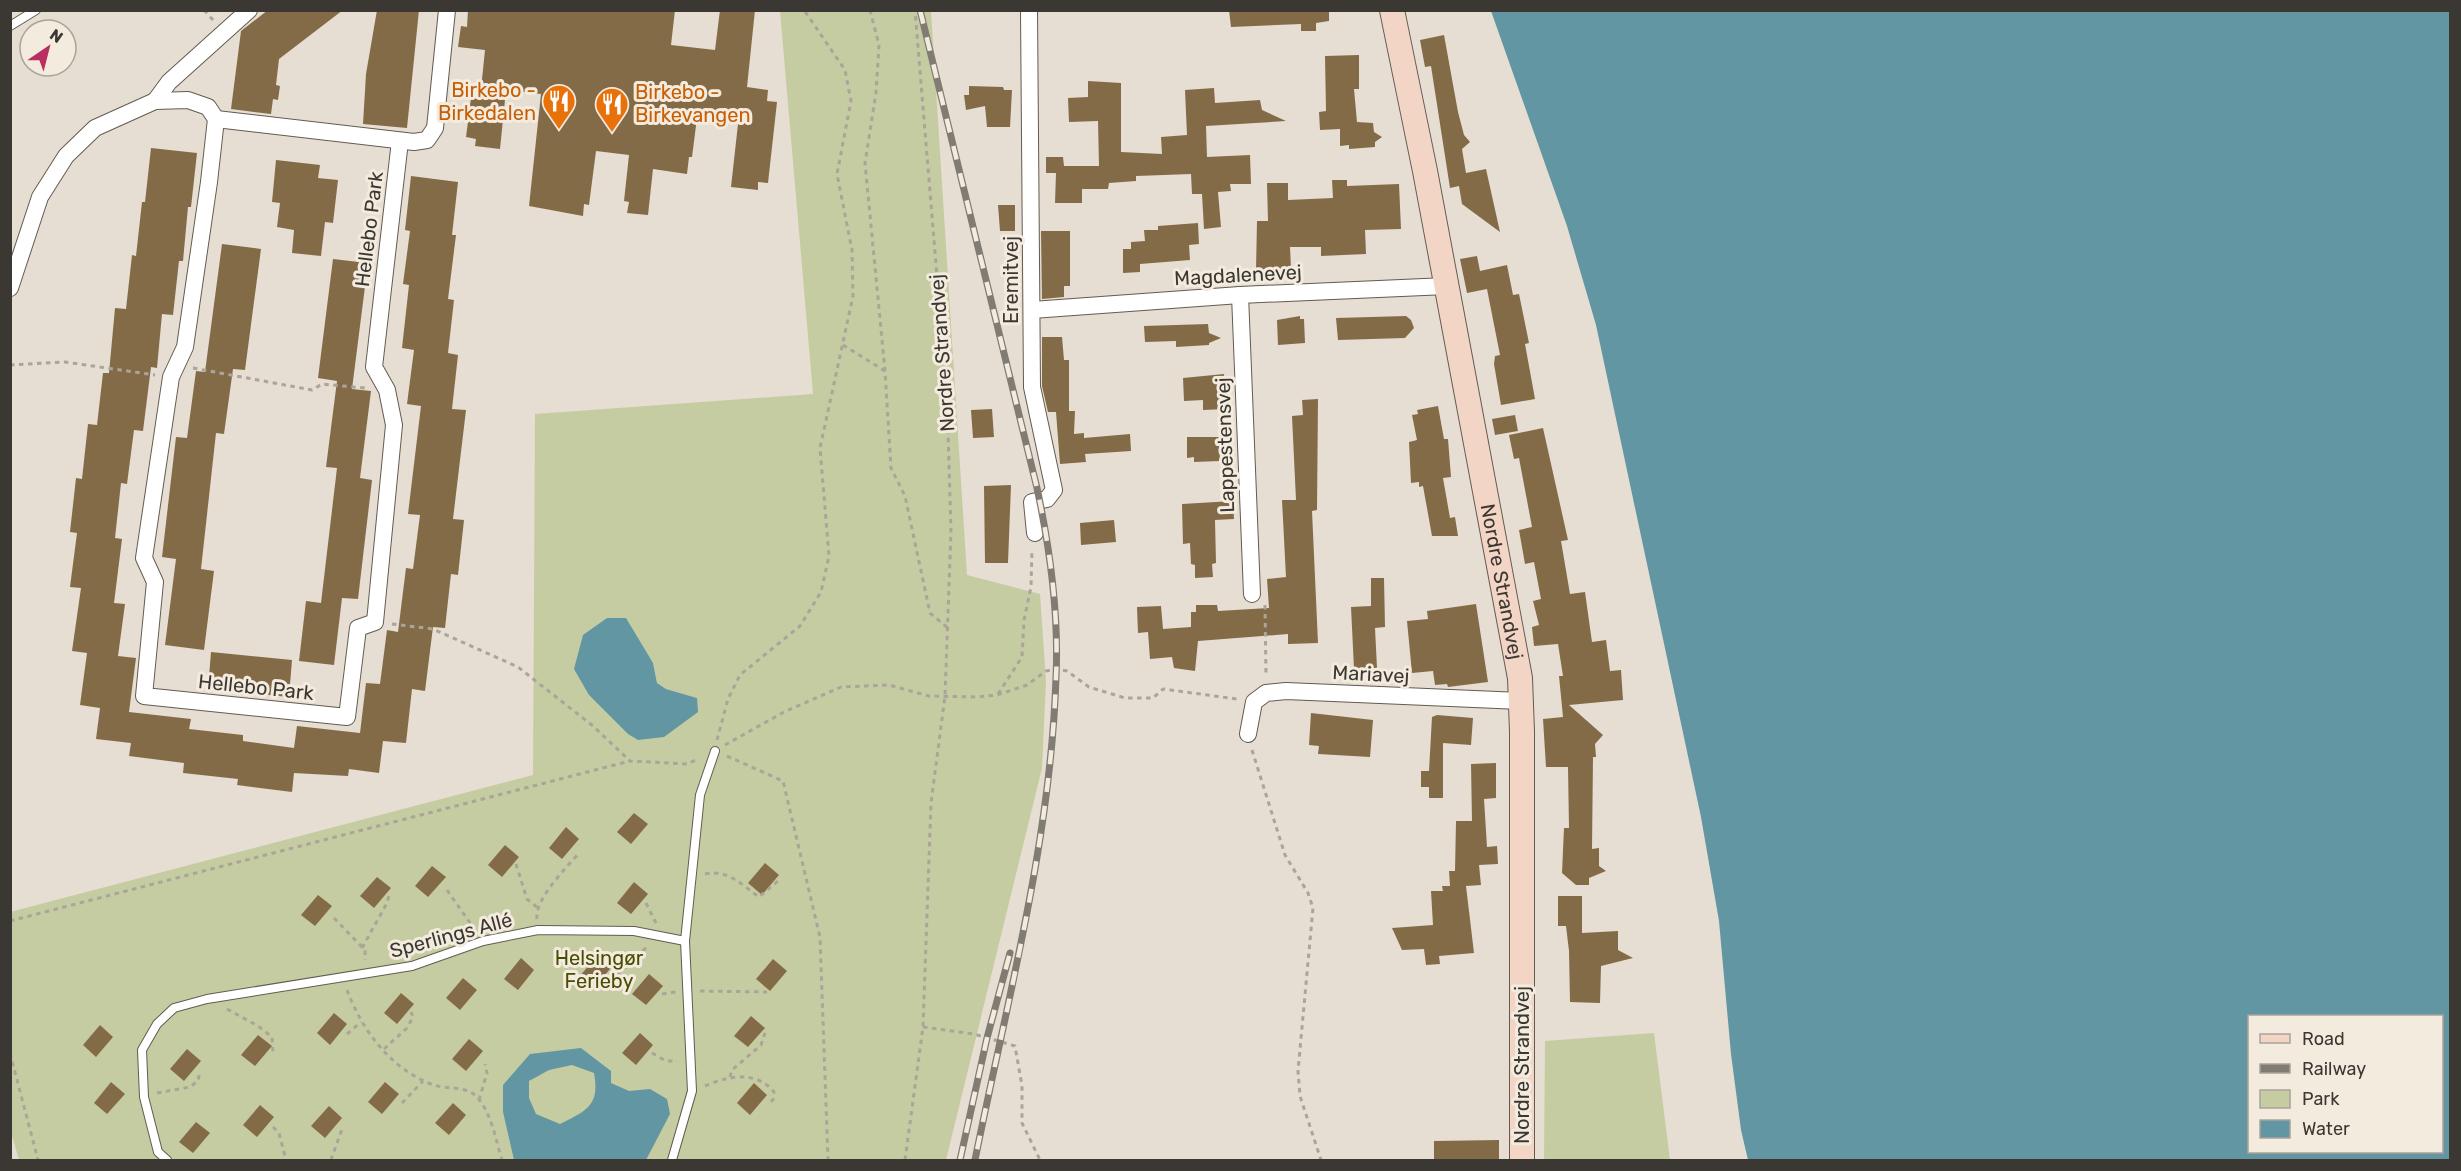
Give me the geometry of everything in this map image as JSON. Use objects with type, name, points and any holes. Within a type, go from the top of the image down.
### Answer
[{"type":"main road","name":"Nordre Strandvej","points":[[1392,10],[1513,635],[1521,701],[1522,1161]]},
{"type":"street","points":[[155,101],[169,82],[249,10]]},
{"type":"street","points":[[10,288],[40,198],[66,156],[95,128],[155,101],[200,102],[208,107],[216,119],[400,141],[427,140],[435,128],[447,10]]},
{"type":"street","name":"Eremitvej","points":[[1029,10],[1032,387],[1054,490],[1047,499],[1032,502],[1035,533]]},
{"type":"street","name":"Hellebo Park","points":[[216,119],[209,182],[184,347],[173,371],[144,558],[155,582],[144,696],[346,717],[358,628],[375,622],[394,425],[387,390],[374,367],[400,141]]},
{"type":"street","name":"Magdalenevej","points":[[1032,310],[1240,295],[1447,286]]},
{"type":"street","name":"Lappestensvej","points":[[1240,295],[1252,594]]},
{"type":"street","name":"Mariavej","points":[[1260,698],[1310,692],[1521,701]]},
{"type":"street","points":[[1248,734],[1260,698]]},
{"type":"lane","points":[[10,26],[36,10]]},
{"type":"lane","points":[[672,1161],[692,1091],[685,941],[700,795],[715,751]]},
{"type":"lane","name":"Sperlings Allé","points":[[167,1161],[158,1152],[144,1097],[142,1050],[157,1024],[174,1008],[207,999],[412,966],[483,941],[538,930],[634,931],[685,941]]},
{"type":"path","points":[[204,10],[215,23]]},
{"type":"path","points":[[715,751],[728,699],[740,675],[800,626],[821,592],[829,556],[820,448],[853,296],[852,250],[837,174],[850,101],[845,70],[804,10]]},
{"type":"path","points":[[870,10],[879,45],[876,93],[865,163],[885,371],[891,468],[906,496],[930,613],[949,629]]},
{"type":"path","name":"Nordre Strandvej","points":[[905,1161],[923,1027],[931,803],[945,696],[951,531],[947,398],[915,10]]},
{"type":"path","points":[[843,345],[885,371]]},
{"type":"path","points":[[10,365],[65,362],[173,371],[312,390],[322,384],[387,390]]},
{"type":"path","points":[[997,695],[1022,657],[1024,620],[1031,586],[1035,533]]},
{"type":"path","points":[[10,921],[630,761],[687,764],[784,712],[841,687],[890,685],[929,696],[997,695],[1027,685],[1046,671],[1056,669],[1067,671],[1089,687],[1125,698],[1153,698],[1163,689],[1260,698],[1265,598],[1252,594]]},
{"type":"path","points":[[375,622],[433,629],[519,667],[593,726],[630,761]]},
{"type":"path","points":[[1248,734],[1285,855],[1308,893],[1312,908],[1298,1071],[1300,1096],[1321,1161]]},
{"type":"path","points":[[715,751],[783,781],[820,937],[828,1161]]},
{"type":"path","points":[[538,930],[536,912],[553,882],[579,853]]},
{"type":"path","points":[[516,864],[527,899],[538,909]]},
{"type":"path","points":[[692,877],[715,872],[728,875],[759,897],[778,881]]},
{"type":"path","points":[[447,890],[483,941]]},
{"type":"path","points":[[362,948],[387,903],[390,892]]},
{"type":"path","points":[[334,918],[365,950],[364,974]]},
{"type":"path","points":[[342,978],[369,1036],[401,1067],[424,1080],[475,1096],[485,1111],[502,1161]]},
{"type":"path","points":[[688,991],[767,992]]},
{"type":"path","points":[[207,999],[258,1026],[272,1037],[273,1052]]},
{"type":"path","points":[[383,1050],[407,1028],[413,1017],[411,1012]]},
{"type":"path","points":[[347,1034],[361,1022]]},
{"type":"path","points":[[923,1027],[974,1034],[1016,1046],[1022,1086],[1022,1123],[1040,1161]]},
{"type":"path","points":[[730,1077],[732,1070],[761,1045],[766,1030]]},
{"type":"path","points":[[10,1053],[38,1161]]},
{"type":"path","points":[[652,1053],[666,1061],[690,1060]]},
{"type":"path","points":[[479,1101],[487,1073],[484,1064]]},
{"type":"path","points":[[144,1097],[190,1087],[198,1081],[200,1071]]},
{"type":"path","points":[[692,1091],[730,1077],[749,1077],[768,1085],[774,1092],[773,1100],[767,1104]]},
{"type":"path","points":[[402,1103],[424,1080]]},
{"type":"path","points":[[273,1127],[279,1133],[286,1161]]},
{"type":"path","points":[[331,1161],[342,1129]]},
{"type":"green space","name":"Helsingør Ferieby","points":[[780,11],[931,11],[967,575],[1040,594],[1046,681],[1042,768],[946,1160],[19,1160],[10,1129],[10,912],[533,775],[535,414],[813,394]],"holes":[[[653,663],[657,683],[666,689],[697,698],[609,713],[589,695]]]},
{"type":"green space","points":[[1654,1033],[1670,1160],[1544,1160],[1545,1041]]},
{"type":"water","points":[[1491,11],[2450,11],[2450,1160],[1748,1160],[1741,1130],[1731,1054],[1719,921],[1701,817],[1596,325],[1567,226]]},
{"type":"water","points":[[607,618],[626,618],[653,663],[657,683],[666,689],[697,698],[698,712],[664,737],[638,740],[628,734],[589,695],[574,669],[583,635]]},
{"type":"water","points":[[581,1048],[611,1071],[611,1083],[629,1091],[650,1089],[667,1099],[670,1114],[646,1160],[514,1160],[503,1112],[503,1085],[530,1054]],"holes":[[[572,1065],[594,1073],[595,1093],[593,1100],[584,1111],[560,1124],[536,1114],[529,1098],[529,1081],[549,1070]]]},
{"type":"building","points":[[268,10],[343,10],[279,59],[276,85],[280,86],[278,100],[273,99],[271,114],[231,109],[241,31]]},
{"type":"building","points":[[377,10],[419,10],[407,128],[363,124],[366,74]]},
{"type":"building","points":[[468,10],[675,10],[671,45],[715,50],[720,10],[755,10],[747,87],[768,90],[767,101],[777,102],[768,183],[758,182],[758,190],[731,187],[739,115],[698,110],[692,157],[689,157],[687,174],[653,169],[648,215],[627,213],[629,202],[624,201],[629,155],[596,151],[589,205],[584,204],[583,216],[529,206],[541,94],[506,90],[500,149],[475,146],[476,139],[466,137],[471,98],[480,99],[485,50],[458,47],[461,26],[467,27]]},
{"type":"building","points":[[1229,10],[1329,10],[1329,21],[1316,23],[1316,31],[1301,31],[1301,24],[1231,27]]},
{"type":"building","points":[[1444,35],[1458,112],[1464,135],[1470,142],[1462,149],[1466,173],[1486,169],[1500,232],[1462,204],[1459,186],[1450,188],[1431,66],[1425,67],[1420,40]]},
{"type":"building","points":[[1359,55],[1359,89],[1354,89],[1357,122],[1373,123],[1374,132],[1382,137],[1375,142],[1375,147],[1349,149],[1349,145],[1340,146],[1340,129],[1320,130],[1319,112],[1326,111],[1325,56]]},
{"type":"building","points":[[1088,81],[1121,83],[1121,152],[1162,154],[1161,137],[1187,135],[1185,90],[1214,88],[1215,103],[1260,100],[1262,110],[1286,121],[1206,126],[1207,157],[1250,155],[1251,184],[1230,184],[1231,191],[1218,192],[1221,227],[1204,229],[1202,194],[1192,194],[1191,174],[1136,176],[1136,181],[1109,183],[1108,189],[1082,189],[1082,203],[1055,203],[1056,173],[1046,173],[1046,157],[1063,157],[1064,166],[1099,166],[1098,121],[1069,122],[1068,98],[1088,97]]},
{"type":"building","points":[[969,86],[1003,87],[1004,90],[1012,90],[1010,127],[987,127],[985,106],[966,110],[964,95],[969,95]]},
{"type":"building","points":[[151,148],[197,153],[191,207],[188,207],[183,261],[179,261],[173,315],[162,314],[157,368],[151,367],[143,431],[134,430],[127,484],[121,483],[115,538],[122,539],[114,603],[125,604],[118,656],[136,658],[129,712],[191,719],[189,729],[243,735],[243,741],[294,748],[297,726],[360,733],[366,683],[380,684],[387,630],[398,632],[406,568],[413,569],[420,515],[408,514],[421,406],[407,404],[414,350],[402,348],[409,285],[403,284],[410,231],[405,230],[411,176],[458,182],[452,235],[456,235],[448,299],[454,300],[448,353],[458,355],[452,409],[466,410],[453,519],[464,520],[458,575],[451,574],[445,628],[433,627],[425,691],[412,689],[406,743],[383,741],[379,773],[349,769],[348,776],[294,773],[292,792],[237,785],[238,779],[183,773],[184,763],[129,756],[131,743],[96,739],[100,708],[80,705],[87,653],[72,651],[81,588],[70,587],[77,533],[70,532],[76,478],[82,479],[88,424],[97,425],[103,373],[109,373],[115,308],[126,309],[132,255],[136,256],[142,202],[145,202]]},
{"type":"building","points":[[276,160],[320,165],[318,178],[338,180],[333,223],[325,222],[321,256],[292,253],[294,230],[277,227],[280,203],[272,202]]},
{"type":"building","points":[[1332,180],[1347,180],[1347,186],[1399,184],[1401,229],[1365,230],[1366,254],[1321,256],[1321,247],[1290,247],[1291,269],[1256,270],[1257,221],[1268,221],[1267,183],[1288,183],[1288,200],[1333,198]]},
{"type":"building","points":[[998,205],[1015,205],[1015,231],[1000,231]]},
{"type":"building","points":[[1198,223],[1199,244],[1189,245],[1190,260],[1140,264],[1140,272],[1123,273],[1123,249],[1131,249],[1131,242],[1145,241],[1144,230],[1158,230],[1158,226]]},
{"type":"building","points":[[1041,231],[1070,231],[1070,286],[1064,286],[1064,297],[1042,299]]},
{"type":"building","points":[[222,244],[261,249],[245,370],[233,369],[224,434],[216,433],[201,569],[214,571],[204,650],[165,645],[176,559],[162,557],[176,437],[187,438],[196,371],[205,372]]},
{"type":"building","points":[[1477,256],[1480,271],[1507,265],[1513,295],[1519,294],[1529,343],[1525,344],[1535,399],[1501,405],[1494,364],[1495,356],[1500,355],[1487,289],[1467,293],[1460,259]]},
{"type":"building","points":[[333,259],[368,263],[352,389],[371,391],[360,478],[372,480],[358,599],[342,598],[334,665],[299,661],[306,601],[321,603],[337,468],[326,467],[337,381],[318,378]]},
{"type":"building","points":[[1300,316],[1300,319],[1304,319],[1305,343],[1278,345],[1277,320]]},
{"type":"building","points":[[1406,316],[1411,320],[1414,328],[1405,338],[1338,340],[1336,318]]},
{"type":"building","points":[[1208,324],[1209,333],[1221,338],[1209,345],[1176,347],[1176,341],[1145,342],[1144,326]]},
{"type":"building","points":[[1042,337],[1062,337],[1064,360],[1069,360],[1069,411],[1075,411],[1074,434],[1084,433],[1084,438],[1130,434],[1131,451],[1085,454],[1086,462],[1060,464],[1056,412],[1048,412],[1042,386]]},
{"type":"building","points":[[1224,374],[1226,409],[1203,410],[1203,400],[1184,401],[1183,378]]},
{"type":"building","points":[[1318,399],[1317,510],[1312,511],[1318,643],[1288,644],[1288,634],[1198,641],[1195,671],[1174,668],[1172,657],[1150,659],[1148,632],[1138,633],[1137,607],[1161,606],[1163,629],[1191,627],[1191,612],[1196,612],[1196,605],[1217,605],[1218,611],[1269,608],[1267,579],[1286,577],[1282,500],[1296,500],[1292,416],[1303,415],[1302,400]]},
{"type":"building","points":[[1438,406],[1444,439],[1448,439],[1451,477],[1443,478],[1450,518],[1455,517],[1458,536],[1432,536],[1423,486],[1419,487],[1419,482],[1411,483],[1409,442],[1417,440],[1412,415],[1418,414],[1417,410]]},
{"type":"building","points":[[992,409],[994,437],[973,438],[971,410]]},
{"type":"building","points":[[1515,415],[1518,431],[1495,435],[1492,419]]},
{"type":"building","points":[[1543,428],[1568,540],[1561,541],[1570,594],[1585,592],[1592,642],[1606,640],[1610,671],[1621,670],[1623,700],[1569,705],[1603,735],[1595,744],[1596,757],[1593,757],[1592,849],[1599,848],[1599,866],[1606,871],[1589,878],[1589,885],[1576,885],[1562,873],[1564,828],[1569,828],[1568,767],[1546,767],[1543,719],[1563,717],[1559,676],[1563,676],[1558,644],[1534,646],[1532,627],[1539,625],[1533,601],[1541,599],[1534,562],[1525,564],[1519,530],[1532,527],[1519,458],[1514,459],[1509,435]]},
{"type":"building","points":[[1187,437],[1219,437],[1220,461],[1194,462],[1194,457],[1187,458]]},
{"type":"building","points":[[1011,485],[1008,563],[985,563],[984,486]]},
{"type":"building","points":[[1233,501],[1234,519],[1215,520],[1216,563],[1212,564],[1213,577],[1195,578],[1195,565],[1191,564],[1190,543],[1183,544],[1182,504]]},
{"type":"building","points":[[1114,520],[1116,542],[1081,545],[1080,523]]},
{"type":"building","points":[[1371,578],[1384,578],[1385,627],[1375,628],[1377,668],[1354,669],[1351,607],[1371,606]]},
{"type":"building","points":[[1476,604],[1488,682],[1448,687],[1447,684],[1435,685],[1433,671],[1412,673],[1407,621],[1428,619],[1427,611]]},
{"type":"building","points":[[211,652],[292,660],[289,697],[208,689]]},
{"type":"building","points":[[1311,713],[1373,720],[1370,757],[1318,754],[1319,746],[1309,745]]},
{"type":"building","points":[[1437,715],[1473,718],[1471,745],[1443,743],[1443,798],[1429,798],[1429,787],[1421,787],[1421,771],[1429,771],[1432,717]]},
{"type":"building","points":[[1496,763],[1496,798],[1484,799],[1487,847],[1497,846],[1498,864],[1479,865],[1481,885],[1466,886],[1474,953],[1439,956],[1440,964],[1426,965],[1424,949],[1402,950],[1392,928],[1433,925],[1431,891],[1443,891],[1442,886],[1450,886],[1449,871],[1455,871],[1456,821],[1472,821],[1471,764]]},
{"type":"building","points":[[634,813],[648,824],[631,844],[617,832]]},
{"type":"building","points":[[566,827],[579,839],[562,859],[549,848]]},
{"type":"building","points":[[505,845],[519,857],[502,877],[488,865]]},
{"type":"building","points":[[765,863],[779,875],[762,895],[748,883]]},
{"type":"building","points":[[432,866],[446,877],[428,897],[415,886]]},
{"type":"building","points":[[377,877],[391,888],[374,908],[360,896]]},
{"type":"building","points":[[634,882],[648,894],[631,914],[617,903]]},
{"type":"building","points":[[318,895],[332,906],[315,926],[301,915]]},
{"type":"building","points":[[1558,896],[1582,896],[1582,933],[1618,931],[1618,950],[1633,958],[1601,966],[1600,1003],[1570,1002],[1569,951],[1566,926],[1558,926]]},
{"type":"building","points":[[596,957],[610,969],[593,989],[579,977]]},
{"type":"building","points":[[521,958],[534,970],[518,990],[504,979]]},
{"type":"building","points":[[773,959],[787,971],[770,991],[756,979]]},
{"type":"building","points":[[649,974],[663,986],[646,1005],[632,994]]},
{"type":"building","points":[[463,978],[477,990],[460,1010],[446,998]]},
{"type":"building","points":[[401,993],[414,1004],[397,1024],[384,1013]]},
{"type":"building","points":[[334,1013],[347,1024],[330,1045],[317,1033]]},
{"type":"building","points":[[751,1016],[765,1028],[748,1047],[734,1036]]},
{"type":"building","points":[[100,1025],[113,1037],[96,1057],[83,1045]]},
{"type":"building","points":[[640,1033],[653,1045],[636,1065],[622,1053]]},
{"type":"building","points":[[258,1035],[272,1046],[255,1066],[241,1055]]},
{"type":"building","points":[[469,1039],[483,1051],[466,1071],[452,1059]]},
{"type":"building","points":[[187,1049],[201,1061],[184,1081],[170,1069]]},
{"type":"building","points":[[111,1082],[125,1094],[107,1114],[94,1103]]},
{"type":"building","points":[[385,1082],[399,1094],[382,1114],[368,1102]]},
{"type":"building","points":[[754,1083],[767,1095],[750,1115],[737,1103]]},
{"type":"building","points":[[453,1103],[466,1115],[449,1135],[435,1123]]},
{"type":"building","points":[[260,1105],[274,1117],[257,1137],[243,1125]]},
{"type":"building","points":[[329,1106],[342,1118],[325,1138],[311,1126]]},
{"type":"building","points":[[196,1122],[210,1133],[193,1153],[179,1142]]},
{"type":"building","points":[[1499,1140],[1499,1161],[1434,1161],[1434,1141]]},
{"type":"railway","points":[[920,10],[1037,488],[1050,558],[1055,606],[1056,677],[1046,799],[1026,920],[975,1160]]},
{"type":"railway","points":[[960,1160],[987,1038],[1010,953]]},
{"type":"place","name":"Birkebo - Birkedalen","points":[[559,130]]},
{"type":"place","name":"Birkebo - Birkevangen","points":[[612,133]]}]
